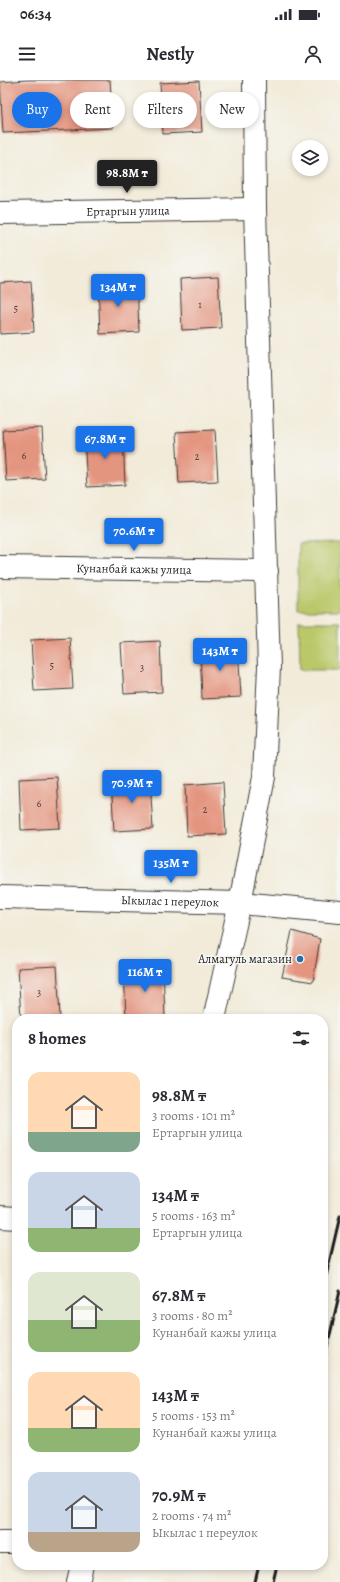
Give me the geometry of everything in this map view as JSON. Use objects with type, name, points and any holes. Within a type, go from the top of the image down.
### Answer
[{"type":"street","points":[[215,1014],[240,903],[264,777],[269,667],[255,209],[254,80]]},
{"type":"street","name":"Ертаргын улица","points":[[0,212],[255,209]]},
{"type":"street","name":"Кунанбай кажы улица","points":[[0,567],[267,571]]},
{"type":"street","name":"Ыкылас 1 переулок","points":[[0,897],[240,903],[340,912]]},
{"type":"street","points":[[0,1217],[12,1218]]},
{"type":"street","points":[[0,1542],[12,1542]]},
{"type":"street","points":[[78,1582],[81,1570]]},
{"type":"green space","points":[[340,543],[340,610],[298,610],[298,544]]},
{"type":"green space","points":[[299,622],[340,622],[340,670],[300,670]]},
{"type":"building","points":[[28,80],[110,80],[111,92],[70,92],[70,128],[113,128],[3,133],[0,82]]},
{"type":"building","points":[[199,81],[202,132],[163,134],[163,128],[197,128],[197,92],[161,92],[160,83]]},
{"type":"building","points":[[218,277],[221,328],[182,330],[180,279]]},
{"type":"building","points":[[31,281],[34,332],[0,334],[0,283]]},
{"type":"building","points":[[137,281],[139,332],[100,334],[98,283]]},
{"type":"building","points":[[42,428],[45,479],[6,481],[3,430]]},
{"type":"building","points":[[215,430],[218,481],[179,483],[176,432]]},
{"type":"building","points":[[123,434],[125,485],[87,487],[84,436]]},
{"type":"building","points":[[70,638],[73,689],[34,691],[31,640]]},
{"type":"building","points":[[160,641],[162,692],[124,694],[121,643]]},
{"type":"building","points":[[238,645],[241,697],[202,699],[200,648]]},
{"type":"building","points":[[57,777],[60,828],[21,830],[19,779]]},
{"type":"building","points":[[150,778],[153,829],[114,831],[111,780]]},
{"type":"building","points":[[223,782],[226,834],[187,836],[185,785]]},
{"type":"building","points":[[292,931],[320,939],[313,982],[282,977]]},
{"type":"building","points":[[57,966],[60,1014],[21,1014],[18,968]]},
{"type":"building","points":[[163,966],[165,1014],[126,1014],[124,968]]},
{"type":"railway","points":[[328,1268],[340,1216]]},
{"type":"railway","points":[[328,1343],[340,1291]]},
{"type":"railway","points":[[255,1582],[258,1570]]},
{"type":"railway","points":[[273,1582],[276,1570]]},
{"type":"place","name":"Алмагуль магазин","points":[[300,959]]}]
